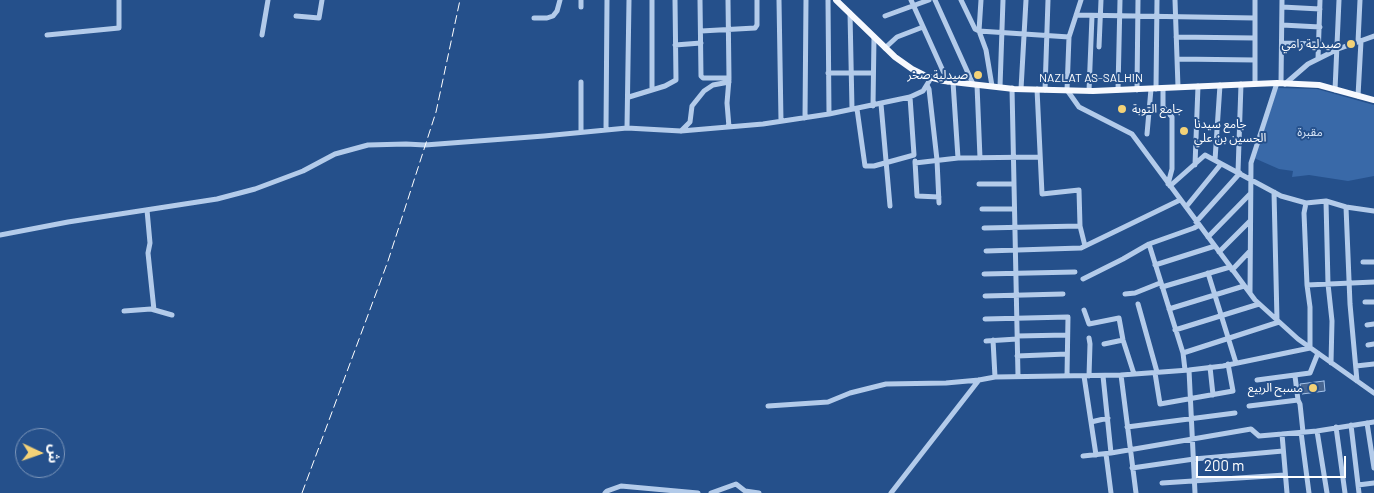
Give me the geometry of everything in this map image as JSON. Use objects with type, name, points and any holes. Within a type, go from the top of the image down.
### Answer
[{"type":"main road","name":"NAZLAT AS-SALHIN","points":[[836,0],[885,48],[929,81],[1022,89],[1089,91],[1281,83],[1319,85],[1374,100]]},
{"type":"street","points":[[47,35],[119,28],[119,0]]},
{"type":"street","points":[[262,35],[268,0]]},
{"type":"street","points":[[296,16],[319,18],[322,0]]},
{"type":"street","points":[[534,18],[553,16],[557,11],[560,0]]},
{"type":"street","points":[[581,0],[581,7]]},
{"type":"street","points":[[606,130],[607,0]]},
{"type":"street","points":[[628,128],[629,0]]},
{"type":"street","points":[[652,0],[652,89]]},
{"type":"street","points":[[629,97],[665,86],[676,80],[675,0]]},
{"type":"street","points":[[700,0],[702,78],[729,80]]},
{"type":"street","points":[[728,0],[729,80],[727,103],[729,127]]},
{"type":"street","points":[[701,31],[756,27],[757,0]]},
{"type":"street","points":[[779,0],[781,121]]},
{"type":"street","points":[[805,118],[806,0]]},
{"type":"street","points":[[828,0],[829,114]]},
{"type":"street","points":[[885,16],[913,3],[929,0]]},
{"type":"street","points":[[935,0],[975,84],[980,158]]},
{"type":"street","points":[[960,0],[975,29],[979,31],[1069,37]]},
{"type":"street","points":[[981,0],[979,31],[986,50],[992,86]]},
{"type":"street","points":[[1000,87],[1003,0]]},
{"type":"street","points":[[1022,89],[1026,0]]},
{"type":"street","points":[[1045,90],[1048,0]]},
{"type":"street","points":[[1081,0],[1069,37],[1067,90],[1078,107],[1132,134],[1259,304],[1298,339],[1374,393]]},
{"type":"street","points":[[1099,47],[1101,0]]},
{"type":"street","points":[[1118,90],[1120,0]]},
{"type":"street","points":[[1137,90],[1138,0]]},
{"type":"street","points":[[1147,134],[1156,89],[1157,0]]},
{"type":"street","points":[[1174,0],[1178,87]]},
{"type":"street","points":[[1255,0],[1255,84]]},
{"type":"street","points":[[1250,294],[1251,163],[1281,83],[1282,0]]},
{"type":"street","points":[[1318,59],[1320,0]]},
{"type":"street","points":[[1336,90],[1339,0]]},
{"type":"street","points":[[1358,96],[1360,0]]},
{"type":"street","points":[[913,3],[950,82],[958,158]]},
{"type":"street","points":[[1282,7],[1320,9]]},
{"type":"street","points":[[850,12],[854,109],[864,166],[874,166],[914,155]]},
{"type":"street","points":[[1076,15],[1255,18]]},
{"type":"street","points":[[1089,91],[1092,16]]},
{"type":"street","points":[[1282,25],[1320,27]]},
{"type":"street","points":[[885,48],[897,37],[923,26]]},
{"type":"street","points":[[1281,83],[1308,64],[1338,48],[1374,36]]},
{"type":"street","points":[[873,106],[874,37]]},
{"type":"street","points":[[1176,38],[1255,38]]},
{"type":"street","points":[[675,45],[701,43]]},
{"type":"street","points":[[1282,43],[1319,44]]},
{"type":"street","points":[[1177,58],[1255,60]]},
{"type":"street","points":[[828,73],[873,73]]},
{"type":"street","points":[[681,131],[690,122],[692,106],[704,91],[729,80]]},
{"type":"street","points":[[910,97],[917,196],[939,200],[929,81]]},
{"type":"street","points":[[0,235],[68,222],[217,199],[303,171],[335,154],[368,145],[425,145],[628,128],[681,131],[729,127],[805,118],[873,106],[910,97],[923,91],[929,81]]},
{"type":"street","points":[[581,82],[581,132]]},
{"type":"street","points":[[1083,279],[1148,244],[1172,234],[1194,228],[1239,173],[1241,84]]},
{"type":"street","points":[[1215,160],[1220,85]]},
{"type":"street","points":[[1195,165],[1198,86]]},
{"type":"street","points":[[1012,88],[1018,376]]},
{"type":"street","points":[[1037,89],[1042,194],[1079,190],[1080,226],[1085,246]]},
{"type":"street","points":[[1156,89],[1163,108],[1172,116],[1172,169],[1169,185]]},
{"type":"street","points":[[880,104],[890,206]]},
{"type":"street","points":[[1169,185],[1205,155],[1281,196],[1306,203],[1326,200],[1346,207],[1374,210]]},
{"type":"street","points":[[915,163],[958,158],[1039,157]]},
{"type":"street","points":[[1186,207],[1221,164]]},
{"type":"street","points":[[979,184],[1014,184]]},
{"type":"street","points":[[1274,192],[1278,321]]},
{"type":"street","points":[[1208,237],[1250,194]]},
{"type":"street","points":[[986,251],[1081,248],[1180,200]]},
{"type":"street","points":[[1326,200],[1328,284],[1332,321],[1331,363]]},
{"type":"street","points":[[1306,203],[1304,214],[1306,285],[1310,307],[1310,348]]},
{"type":"street","points":[[1346,207],[1349,284],[1357,381]]},
{"type":"street","points":[[982,209],[1014,209]]},
{"type":"street","points":[[147,210],[150,243],[148,253],[154,310]]},
{"type":"street","points":[[1220,252],[1250,221]]},
{"type":"street","points":[[984,228],[1080,226]]},
{"type":"street","points":[[1148,244],[1187,370],[1191,399],[1195,493]]},
{"type":"street","points":[[1155,265],[1214,246]]},
{"type":"street","points":[[1124,294],[1231,268],[1250,250]]},
{"type":"street","points":[[1363,262],[1374,262]]},
{"type":"street","points":[[984,274],[1075,272]]},
{"type":"street","points":[[1208,273],[1236,362]]},
{"type":"street","points":[[1306,285],[1374,282]]},
{"type":"street","points":[[1169,310],[1244,286]]},
{"type":"street","points":[[985,296],[1063,294]]},
{"type":"street","points":[[1365,302],[1374,302]]},
{"type":"street","points":[[1138,304],[1156,372],[1160,404],[1233,391],[1228,364]]},
{"type":"street","points":[[1175,330],[1259,304]]},
{"type":"street","points":[[124,310],[154,310],[172,315]]},
{"type":"street","points":[[1084,310],[1089,324],[1119,318],[1123,340],[1134,374]]},
{"type":"street","points":[[985,319],[1068,316],[1067,376]]},
{"type":"street","points":[[1183,353],[1278,321]]},
{"type":"street","points":[[1368,325],[1374,324]]},
{"type":"street","points":[[986,341],[1067,335]]},
{"type":"street","points":[[1089,338],[1087,376],[1096,454]]},
{"type":"street","points":[[994,340],[995,377]]},
{"type":"street","points":[[1104,344],[1123,340]]},
{"type":"street","points":[[768,406],[828,402],[850,393],[886,384],[946,383],[1018,376],[1103,376],[1187,370],[1310,348]]},
{"type":"street","points":[[1256,380],[1310,373],[1318,353]]},
{"type":"street","points":[[1017,356],[1067,354]]},
{"type":"street","points":[[1356,366],[1374,364]]},
{"type":"street","points":[[1210,367],[1212,395]]},
{"type":"street","points":[[1122,375],[1136,493]]},
{"type":"street","points":[[1103,376],[1108,418],[1110,493]]},
{"type":"street","points":[[1295,376],[1300,404],[1308,493]]},
{"type":"street","points":[[891,493],[979,380]]},
{"type":"street","points":[[1249,406],[1298,400]]},
{"type":"street","points":[[1127,427],[1235,414]]},
{"type":"street","points":[[1091,422],[1108,418]]},
{"type":"street","points":[[1083,456],[1130,450],[1250,429],[1259,436],[1317,431],[1374,422]]},
{"type":"street","points":[[1367,423],[1374,468]]},
{"type":"street","points":[[1351,425],[1359,493]]},
{"type":"street","points":[[1336,427],[1345,493]]},
{"type":"street","points":[[1317,431],[1327,493]]},
{"type":"street","points":[[1282,434],[1287,493]]},
{"type":"street","points":[[1132,468],[1194,459],[1283,451]]},
{"type":"street","points":[[1162,483],[1285,475]]},
{"type":"street","points":[[1358,485],[1374,483]]},
{"type":"street","points":[[711,493],[736,484],[745,490],[759,493]]},
{"type":"street","points":[[605,493],[621,486],[698,493]]},
{"type":"green space","name":"مقبرة","points":[[1278,88],[1317,89],[1374,105],[1374,176],[1348,181],[1309,175],[1292,177],[1293,171],[1279,169],[1254,158]]},
{"type":"shaded area","name":"مسبح الربيع","points":[[1324,381],[1325,391],[1302,394],[1300,384]]},
{"type":"railway","points":[[302,493],[388,261],[436,112],[460,0]]},
{"type":"place","name":"صيدلية رامي","points":[[1351,44]]},
{"type":"place","name":"صيدلية صخر","points":[[978,75]]},
{"type":"place","name":"جامع التوبة","points":[[1122,109]]},
{"type":"place","name":"جامع سيدنا الحسين بن علي","points":[[1184,131]]},
{"type":"place","name":"مسبح الربيع","points":[[1313,388]]}]
